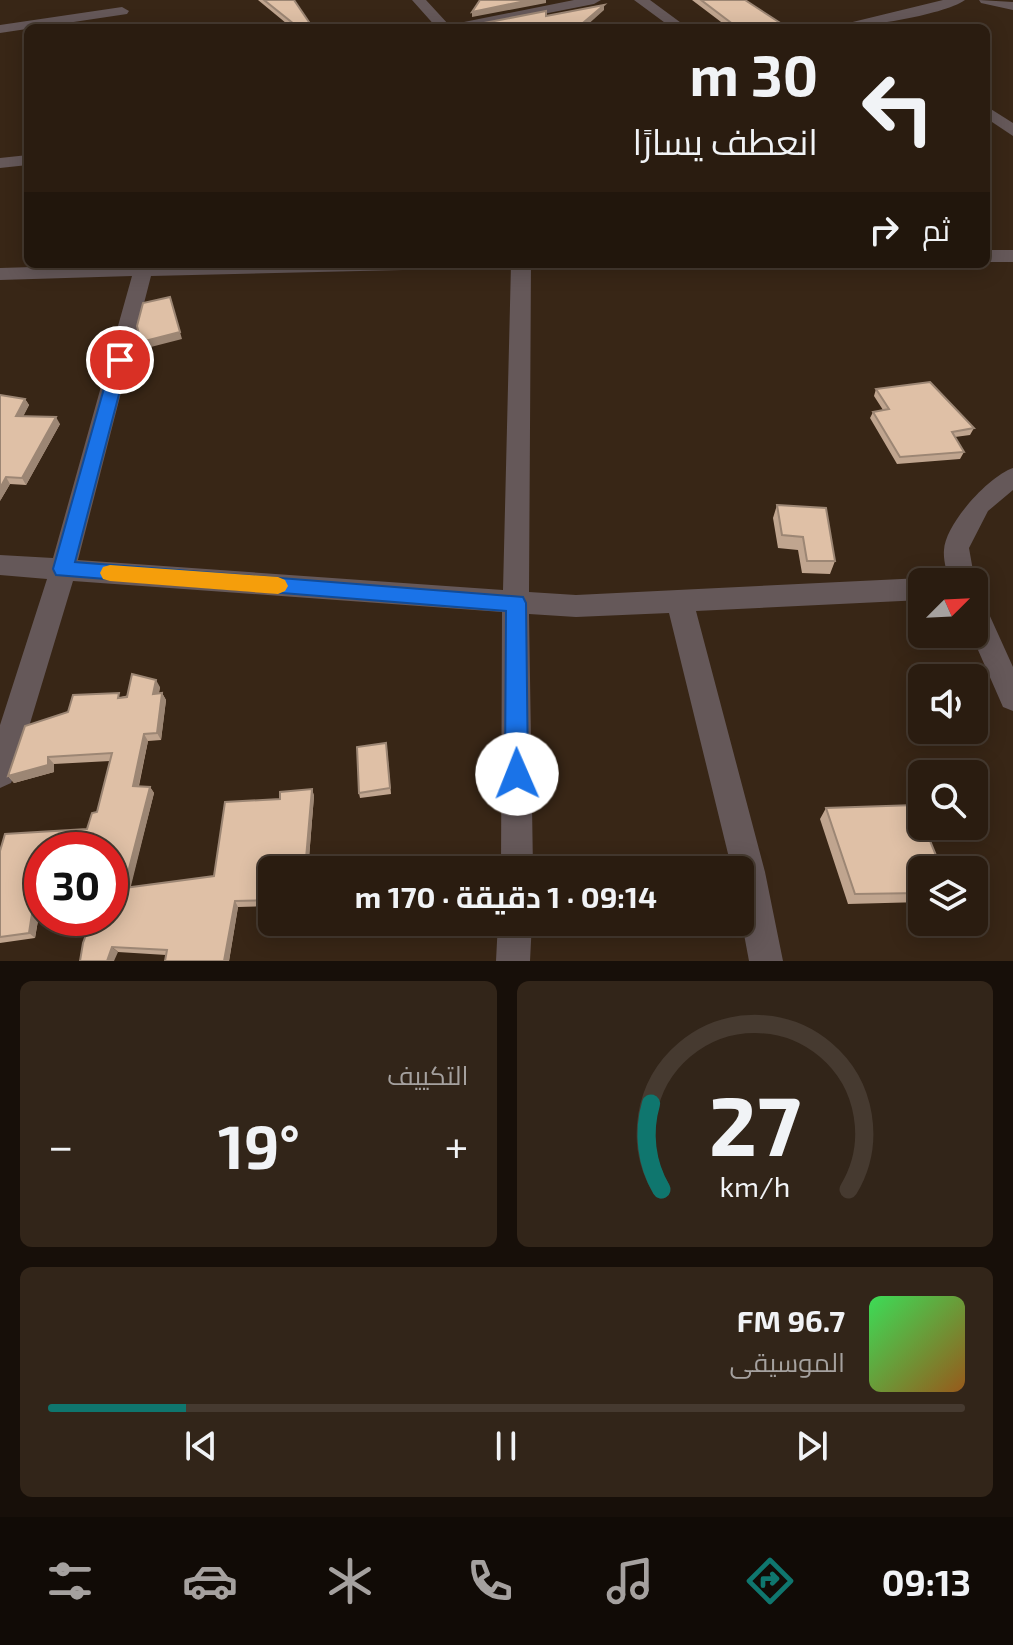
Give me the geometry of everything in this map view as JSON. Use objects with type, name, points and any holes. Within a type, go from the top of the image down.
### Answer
[{"type":"street","points":[[419,0],[440,24]]},
{"type":"street","points":[[472,24],[594,0]]},
{"type":"street","points":[[641,0],[675,24]]},
{"type":"street","points":[[857,24],[958,0]]},
{"type":"street","points":[[986,0],[1013,6]]},
{"type":"street","points":[[26,24],[121,6]]},
{"type":"street","points":[[890,18],[899,24]]},
{"type":"street","points":[[0,29],[24,24]]},
{"type":"street","points":[[990,114],[1013,131]]},
{"type":"street","points":[[0,163],[24,160]]},
{"type":"street","points":[[990,256],[1013,256]]},
{"type":"street","points":[[0,274],[123,268]]},
{"type":"street","points":[[0,773],[63,569],[144,268]]},
{"type":"street","points":[[517,856],[516,603],[521,268]]},
{"type":"street","points":[[960,568],[956,548],[979,505],[1013,477]]},
{"type":"street","points":[[0,565],[576,606],[908,590]]},
{"type":"street","points":[[680,603],[749,872],[766,961]]},
{"type":"street","points":[[988,642],[1013,698]]},
{"type":"street","points":[[513,961],[514,936]]},
{"type":"building","points":[[264,0],[294,0],[310,24],[294,24]]},
{"type":"building","points":[[480,0],[530,0],[472,12]]},
{"type":"building","points":[[701,0],[745,0],[782,24],[733,24]]},
{"type":"building","points":[[604,5],[582,24],[479,24],[546,11],[546,16]]},
{"type":"building","points":[[170,297],[180,332],[141,342],[137,326],[143,303]]},
{"type":"building","points":[[930,382],[974,428],[952,432],[964,452],[900,457],[873,412],[889,409],[876,389]]},
{"type":"building","points":[[0,395],[25,399],[16,416],[56,417],[22,478],[6,477],[0,488]]},
{"type":"building","points":[[777,505],[826,508],[835,561],[807,561],[803,537],[782,535]]},
{"type":"building","points":[[132,674],[156,680],[153,694],[162,693],[157,733],[144,734],[133,786],[150,787],[128,872],[128,832],[38,832],[87,829],[92,813],[97,812],[112,753],[48,757],[48,765],[8,776],[25,726],[68,712],[73,695],[119,693],[118,698],[127,697]]},
{"type":"building","points":[[386,743],[390,788],[359,793],[357,747]]},
{"type":"building","points":[[312,789],[306,856],[258,856],[258,900],[235,901],[224,961],[165,961],[167,950],[112,947],[107,961],[80,961],[86,936],[128,936],[128,887],[214,876],[225,802],[280,799],[280,792]]},
{"type":"building","points":[[908,805],[908,840],[930,840],[936,856],[908,856],[908,893],[855,894],[826,808]]},
{"type":"building","points":[[24,833],[24,934],[0,937],[0,851],[5,834]]},
{"type":"slow traffic","points":[[110,573],[278,586]]},
{"type":"route","points":[[120,360],[63,569],[516,603],[517,774]]}]
